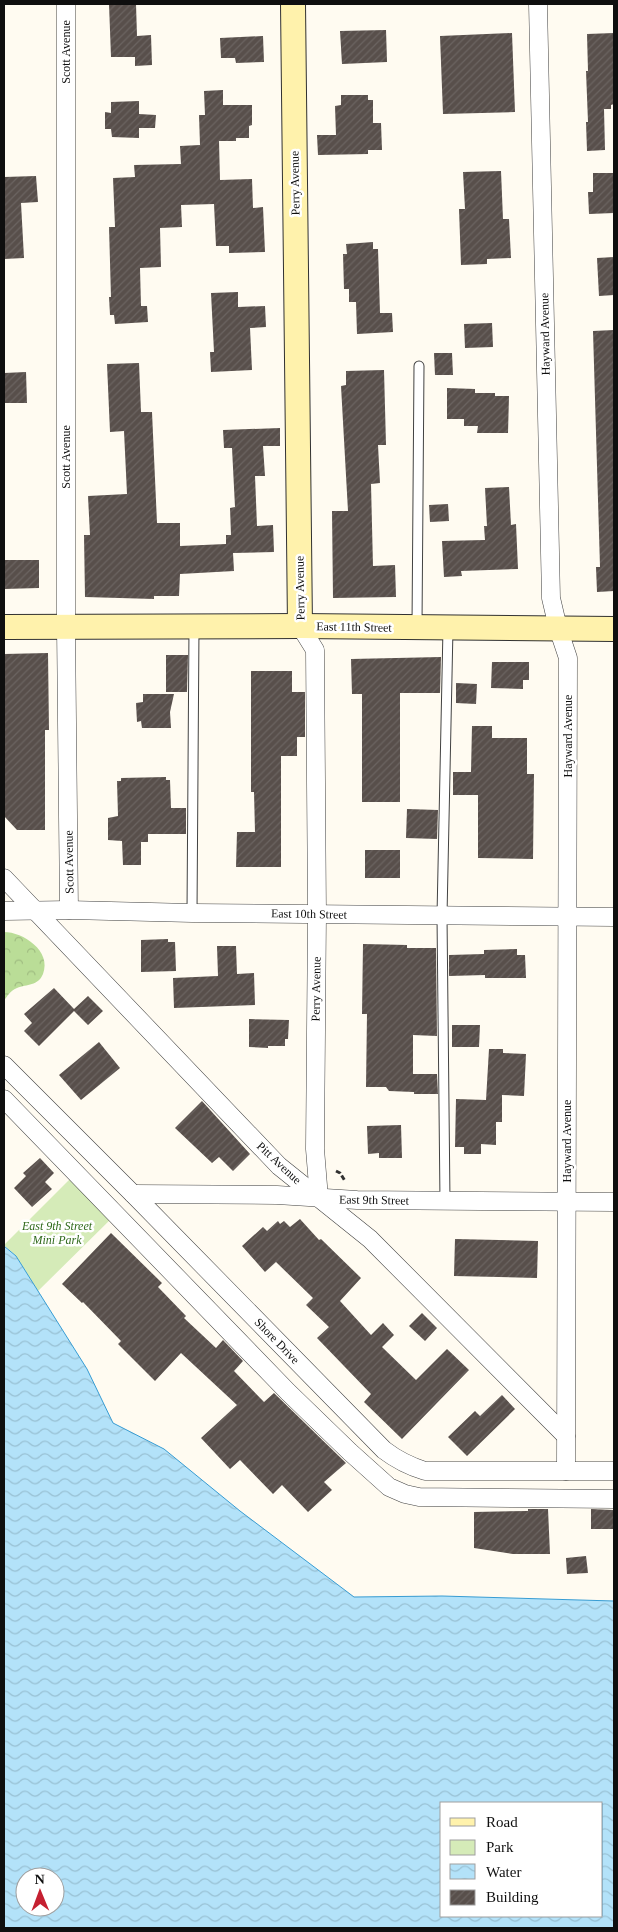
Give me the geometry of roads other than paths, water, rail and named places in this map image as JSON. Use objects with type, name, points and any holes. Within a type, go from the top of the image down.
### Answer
[{"type":"main road","name":"Perry Avenue","points":[[293,4],[300,626]]},
{"type":"main road","name":"East 11th Street","points":[[4,627],[300,626],[614,629]]},
{"type":"street","name":"Scott Avenue","points":[[66,4],[66,627],[69,910]]},
{"type":"street","name":"Hayward Avenue","points":[[538,4],[551,598],[568,658],[566,1471]]},
{"type":"street","name":"Perry Avenue","points":[[300,626],[315,650],[317,914],[315,1149],[319,1198]]},
{"type":"street","name":"Pitt Avenue","points":[[4,878],[278,1166],[370,1239],[566,1436]]},
{"type":"street","name":"East 10th Street","points":[[4,911],[69,910],[614,917]]},
{"type":"street","name":"Shore Drive","points":[[4,1065],[384,1450],[396,1459],[425,1471],[614,1471]]},
{"type":"street","points":[[4,1099],[288,1392],[389,1487],[405,1494],[420,1497],[614,1499]]},
{"type":"street","name":"East 9th Street","points":[[133,1194],[277,1195],[445,1201],[614,1202]]},
{"type":"lane","points":[[417,628],[419,366]]},
{"type":"lane","points":[[192,913],[194,626]]},
{"type":"lane","points":[[445,1201],[442,916],[448,628]]},
{"type":"water","points":[[4,1246],[16,1256],[87,1369],[113,1423],[164,1449],[240,1511],[354,1597],[442,1596],[614,1601],[614,1928],[4,1928]]},
{"type":"park label","name":"East 9th Street Mini Park","points":[[57,1233]]}]
